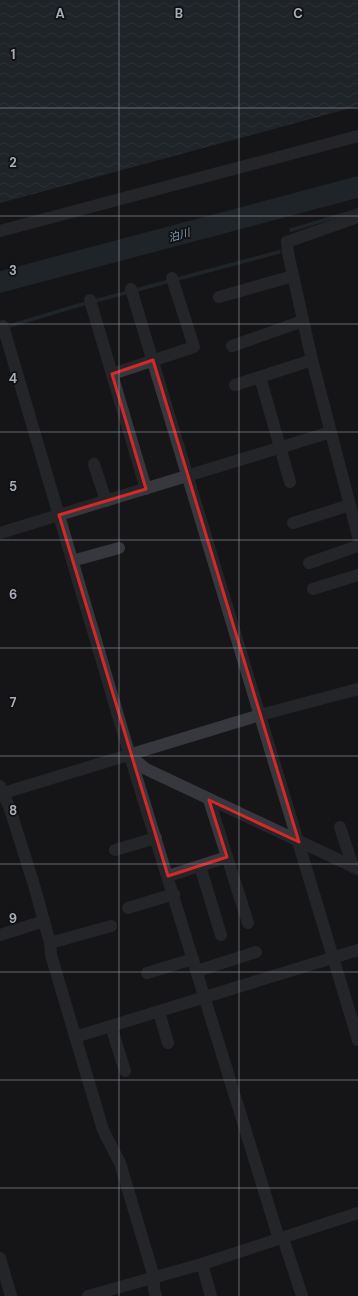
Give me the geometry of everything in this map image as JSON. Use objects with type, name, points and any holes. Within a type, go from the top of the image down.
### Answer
[{"type":"street","points":[[0,231],[358,136]]},
{"type":"street","points":[[358,216],[287,242],[312,360],[353,510],[358,536]]},
{"type":"street","points":[[219,297],[293,276]]},
{"type":"street","points":[[112,374],[194,347],[172,278]]},
{"type":"street","points":[[132,289],[260,715],[300,842],[358,1040]]},
{"type":"street","points":[[90,300],[146,489]]},
{"type":"street","points":[[232,346],[303,321]]},
{"type":"street","points":[[3,326],[130,756],[281,1238],[302,1296]]},
{"type":"street","points":[[235,385],[312,360]]},
{"type":"street","points":[[260,378],[290,482]]},
{"type":"street","points":[[0,532],[331,432]]},
{"type":"street","points":[[94,464],[106,501]]},
{"type":"street","points":[[293,522],[353,510]]},
{"type":"street","points":[[309,563],[358,546]]},
{"type":"street","points":[[72,561],[119,548]]},
{"type":"street","points":[[313,589],[358,575]]},
{"type":"street","points":[[156,1296],[154,1289],[154,1277],[120,1163],[102,1130],[51,955],[50,943],[44,921],[10,809],[1,791],[130,756],[260,715],[358,689]]},
{"type":"street","points":[[130,756],[146,769],[355,868]]},
{"type":"street","points":[[209,800],[248,923]]},
{"type":"street","points":[[340,827],[355,868]]},
{"type":"street","points":[[115,850],[156,838]]},
{"type":"street","points":[[168,876],[227,857]]},
{"type":"street","points":[[200,866],[221,935]]},
{"type":"street","points":[[128,908],[174,894]]},
{"type":"street","points":[[0,935],[44,921]]},
{"type":"street","points":[[50,943],[111,926]]},
{"type":"street","points":[[75,1037],[206,998],[358,950]]},
{"type":"street","points":[[197,971],[256,952]]},
{"type":"street","points":[[147,973],[193,959]]},
{"type":"street","points":[[159,1012],[168,1043]]},
{"type":"street","points":[[111,1026],[125,1071]]},
{"type":"street","points":[[88,1296],[100,1294],[202,1264],[358,1213]]},
{"type":"street","points":[[0,1258],[11,1296]]},
{"type":"street","points":[[202,1264],[211,1296]]},
{"type":"highlighted area","points":[[153,360],[299,842],[209,800],[227,857],[168,876],[59,515],[146,489],[112,374]]},
{"type":"water","points":[[0,0],[358,0],[358,106],[0,203]]},
{"type":"waterway","name":"泊川","points":[[0,282],[358,187]]},
{"type":"waterway","points":[[291,230],[358,210]]},
{"type":"waterway","points":[[6,327],[76,306],[279,252]]}]
